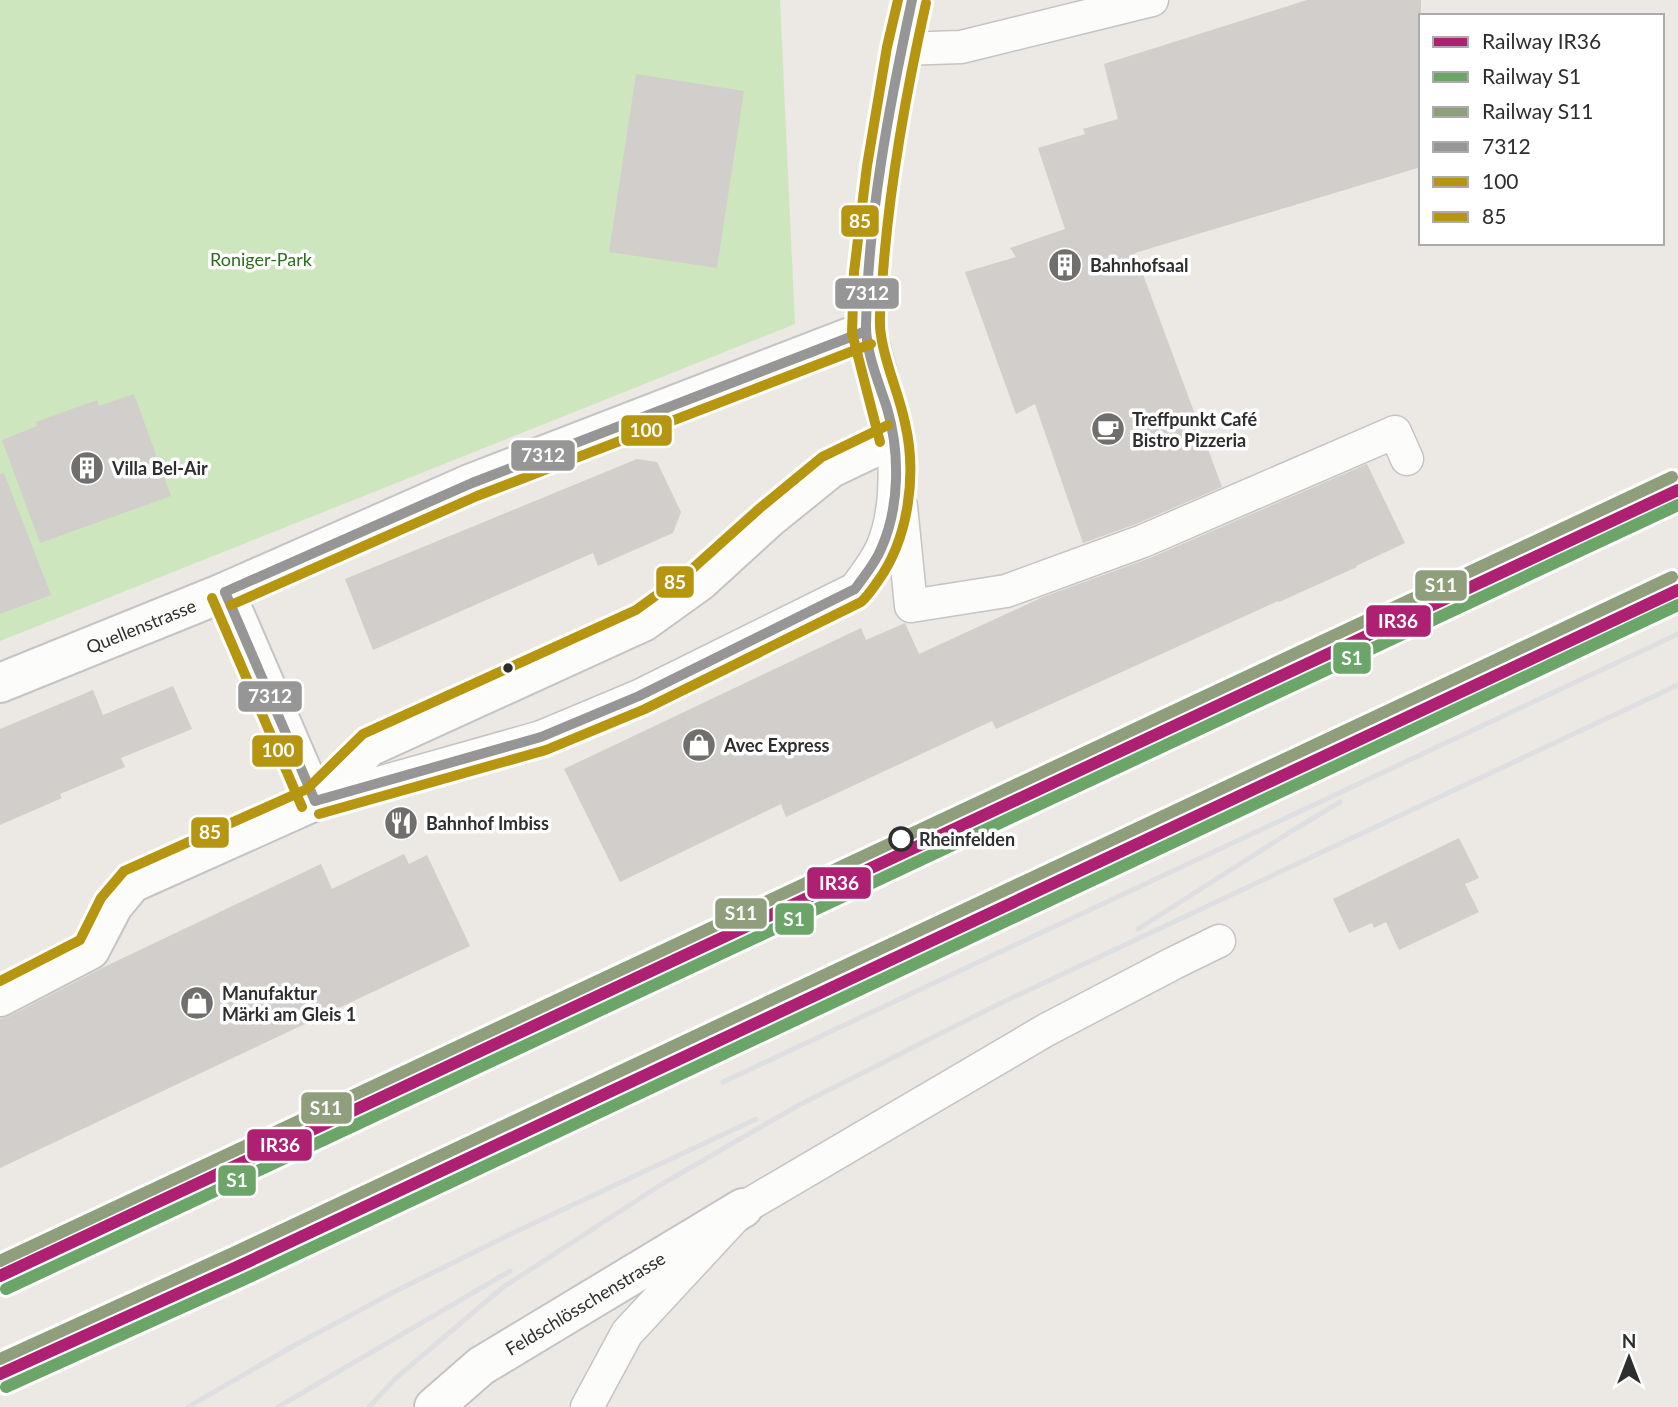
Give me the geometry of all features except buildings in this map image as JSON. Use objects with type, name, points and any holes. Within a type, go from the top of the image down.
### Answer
[{"type":"street","points":[[0,997],[90,950],[113,906],[132,883],[315,801],[369,747],[643,622],[700,581],[769,518],[831,468],[894,438],[866,331],[868,272],[876,202],[901,49],[912,0]]},
{"type":"street","name":"Quellenstrasse","points":[[0,683],[225,592],[472,483],[866,331]]},
{"type":"street","points":[[225,592],[315,801]]},
{"type":"street","name":"Feldschlösschenstrasse","points":[[434,1407],[481,1367],[743,1208]]},
{"type":"lane","points":[[901,49],[961,47],[1152,0]]},
{"type":"lane","points":[[894,438],[911,606],[1006,591],[1143,541],[1395,432],[1407,459]]},
{"type":"lane","points":[[315,801],[541,737],[639,696],[855,589],[883,546],[892,513],[894,438]]},
{"type":"lane","points":[[587,1407],[627,1333],[743,1208],[1046,1030],[1174,962],[1219,942]]},
{"type":"green space","name":"Roniger-Park","points":[[0,0],[780,0],[795,324],[0,641]]},
{"type":"railway","points":[[723,1082],[1678,634]]},
{"type":"railway","points":[[369,1407],[396,1378],[502,1288],[662,1184],[799,1105],[1003,1002],[1678,685]]},
{"type":"railway","points":[[1138,929],[1340,802]]},
{"type":"railway","points":[[188,1407],[394,1292],[756,1119]]},
{"type":"railway","points":[[278,1407],[510,1271]]},
{"type":"rail line","name":"S11","points":[[0,1261],[1672,477]]},
{"type":"rail line","name":"IR36","points":[[0,1276],[1678,490]]},
{"type":"rail line","name":"S1","points":[[6,1289],[1678,505]]},
{"type":"rail line","name":"S11","points":[[0,1359],[233,1253],[1672,577]]},
{"type":"rail line","name":"IR36","points":[[0,1374],[239,1266],[1678,590]]},
{"type":"rail line","name":"S1","points":[[6,1387],[245,1279],[1678,605]]},
{"type":"transit line","name":"85","points":[[880,442],[852,333],[854,272],[867,166],[887,47],[898,0]]},
{"type":"transit line","name":"7312","points":[[315,801],[541,737],[639,696],[855,589],[873,565],[892,515],[896,461],[891,425],[867,336],[868,285],[881,162],[912,0]]},
{"type":"transit line","name":"100","points":[[319,814],[546,750],[645,709],[861,602],[870,592],[889,564],[897,545],[908,505],[910,484],[909,443],[883,346],[880,317],[893,180],[904,109],[926,3]]},
{"type":"transit line","name":"7312","points":[[225,592],[472,483],[866,331]]},
{"type":"transit line","name":"100","points":[[231,605],[477,496],[871,344]]},
{"type":"transit line","name":"85","points":[[0,981],[80,940],[101,898],[124,871],[307,789],[363,734],[636,610],[691,570],[822,457],[888,425]]},
{"type":"transit line","name":"7312","points":[[225,592],[315,801]]},
{"type":"transit line","name":"100","points":[[212,598],[302,807]]},
{"type":"place","name":"Bahnhofsaal","points":[[1065,265]]},
{"type":"place","name":"Treffpunkt Café Bistro Pizzeria","points":[[1108,429]]},
{"type":"place","name":"Villa Bel-Air","points":[[87,468]]},
{"type":"place","name":"Avec Express","points":[[699,745]]},
{"type":"place","name":"Bahnhof Imbiss","points":[[401,823]]},
{"type":"place","name":"Rheinfelden","points":[[901,839]]},
{"type":"place","name":"Manufaktur Märki am Gleis 1","points":[[197,1003]]}]
